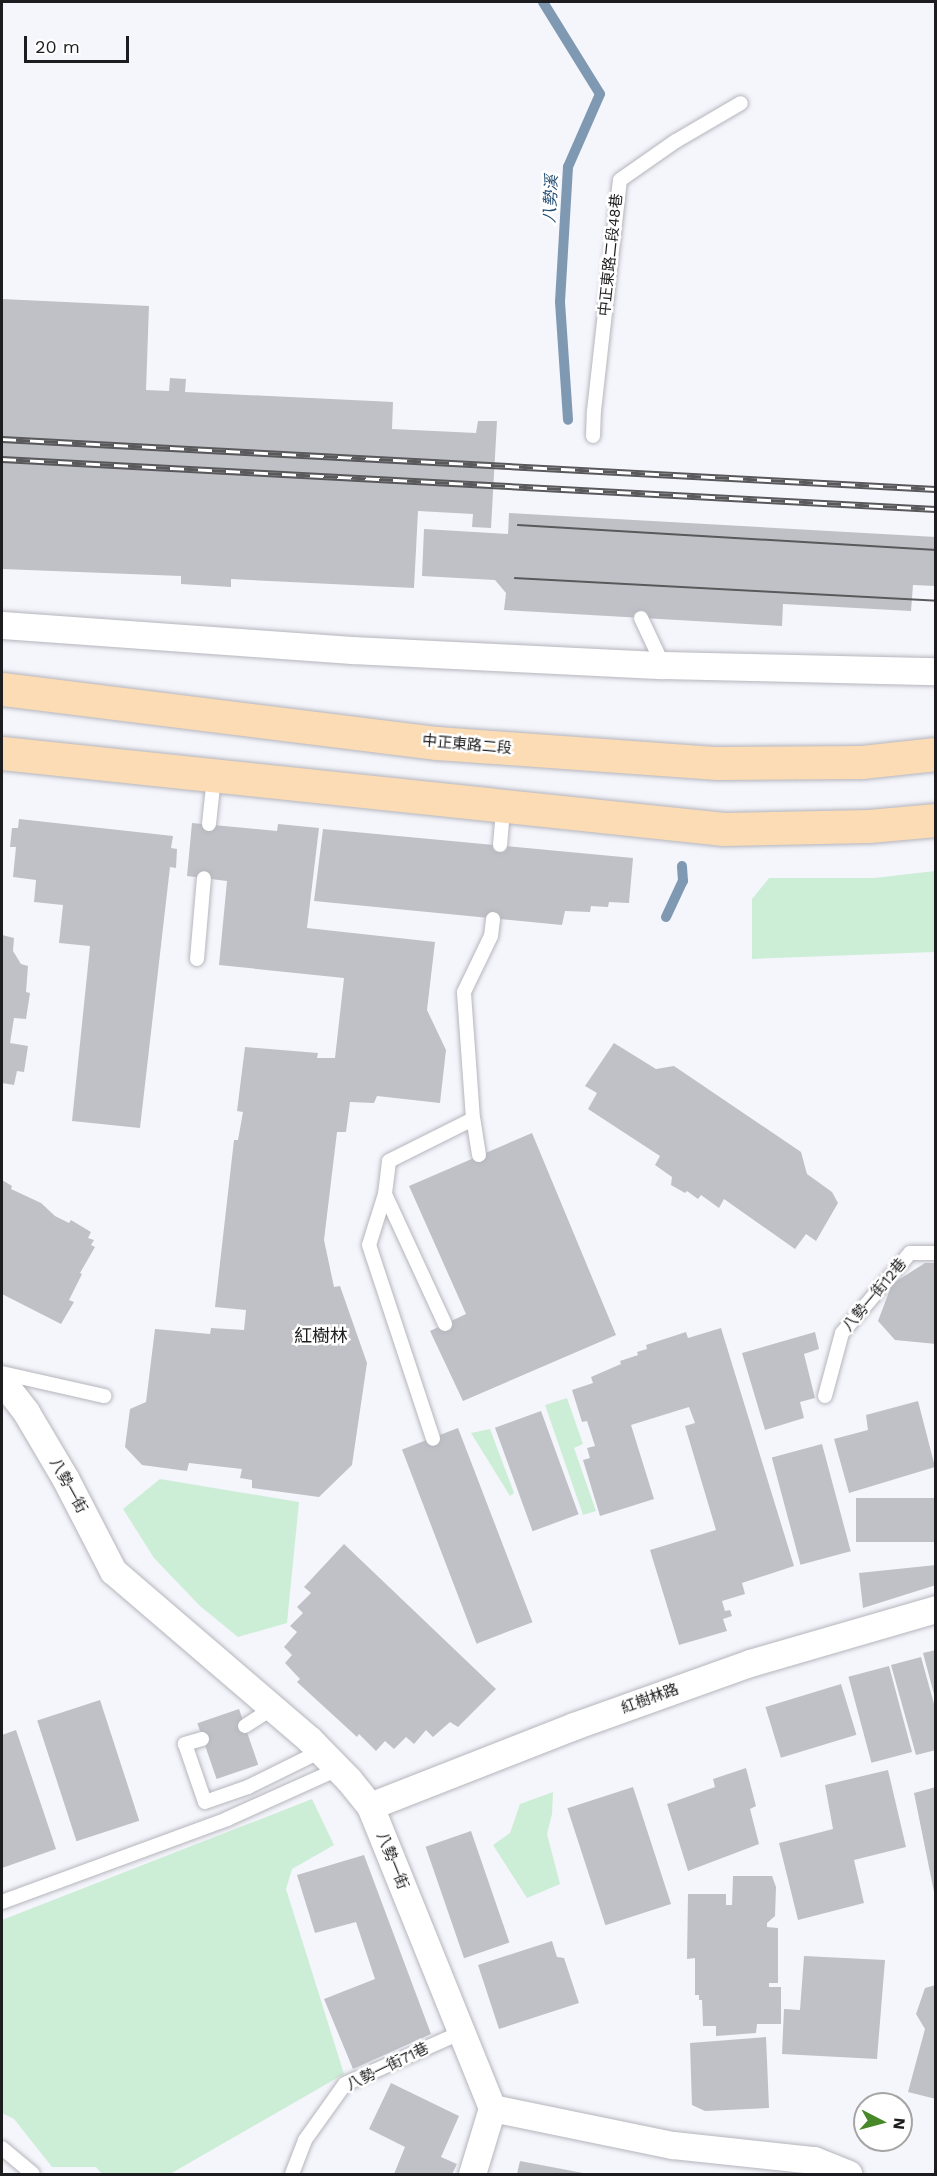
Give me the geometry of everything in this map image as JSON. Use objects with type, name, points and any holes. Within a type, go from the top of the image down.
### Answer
[{"type":"main road","name":"中正東路二段","points":[[2,689],[437,743],[682,760],[862,762],[936,754]]},
{"type":"main road","points":[[2,753],[503,808],[724,829],[869,826],[936,820]]},
{"type":"street","points":[[2,625],[304,647],[663,665],[936,671]]},
{"type":"street","name":"八勢一街","points":[[2,1381],[26,1412],[65,1478],[113,1571],[273,1708],[329,1760],[370,1806],[492,2108]]},
{"type":"street","name":"紅樹林路","points":[[370,1806],[573,1726],[750,1663],[936,1609]]},
{"type":"street","points":[[472,2175],[492,2108],[673,2145],[814,2160],[848,2175]]},
{"type":"lane","name":"中正東路二段48巷","points":[[593,436],[620,180],[676,141],[741,103]]},
{"type":"lane","points":[[641,618],[663,665]]},
{"type":"lane","points":[[209,825],[214,777]]},
{"type":"lane","points":[[500,845],[503,808]]},
{"type":"lane","points":[[197,959],[204,878]]},
{"type":"lane","points":[[479,1155],[473,1119],[464,992],[491,936],[492,919]]},
{"type":"lane","points":[[433,1439],[369,1245],[385,1194],[389,1161],[473,1119]]},
{"type":"lane","points":[[385,1194],[445,1324]]},
{"type":"lane","name":"八勢一街12巷","points":[[825,1396],[842,1333],[910,1253],[936,1253]]},
{"type":"lane","points":[[2,1374],[104,1396]]},
{"type":"lane","points":[[245,1726],[273,1708]]},
{"type":"lane","points":[[202,1739],[185,1744],[205,1802],[329,1760]]},
{"type":"lane","points":[[2,1902],[227,1819],[329,1760]]},
{"type":"lane","name":"八勢一街71巷","points":[[292,2175],[305,2140],[345,2084],[460,2033]]},
{"type":"lane","points":[[2,2148],[33,2175]]},
{"type":"green space","points":[[935,871],[935,952],[752,959],[752,899],[769,878],[874,878]]},
{"type":"green space","points":[[567,1398],[583,1444],[574,1448],[596,1511],[583,1515],[545,1405]]},
{"type":"green space","points":[[490,1429],[514,1493],[510,1496],[471,1433]]},
{"type":"green space","points":[[160,1479],[299,1502],[287,1623],[238,1637],[200,1606],[154,1558],[123,1509]]},
{"type":"green space","points":[[553,1792],[552,1814],[547,1834],[560,1884],[527,1898],[493,1845],[510,1833],[520,1804]]},
{"type":"green space","points":[[312,1799],[334,1845],[292,1869],[286,1889],[344,2074],[170,2174],[102,2174],[96,2167],[52,2167],[14,2119],[2,2113],[2,1920]]},
{"type":"building","points":[[2,299],[149,306],[146,390],[169,391],[170,378],[186,379],[185,392],[393,402],[392,429],[476,433],[478,421],[497,421],[491,528],[472,527],[473,514],[418,511],[414,588],[231,579],[231,587],[181,584],[181,576],[2,569]]},
{"type":"building","points":[[509,513],[936,537],[936,586],[913,585],[911,611],[783,604],[782,626],[504,610],[506,593],[495,580],[422,576],[424,529],[508,534]]},
{"type":"building","points":[[19,819],[173,836],[171,848],[177,849],[176,868],[170,867],[140,1128],[72,1121],[90,946],[59,943],[63,905],[34,902],[36,880],[13,877],[16,847],[10,847],[12,828],[18,828]]},
{"type":"building","points":[[192,823],[277,831],[278,824],[319,828],[307,928],[435,942],[427,1010],[446,1050],[440,1103],[377,1096],[374,1103],[350,1102],[346,1132],[337,1132],[324,1240],[334,1287],[340,1286],[367,1363],[352,1465],[319,1497],[252,1488],[252,1480],[240,1478],[242,1469],[189,1463],[187,1471],[142,1465],[125,1447],[130,1409],[146,1402],[155,1329],[210,1334],[211,1328],[244,1330],[246,1310],[215,1307],[234,1140],[238,1140],[243,1112],[237,1111],[245,1047],[318,1053],[317,1058],[335,1058],[344,978],[219,965],[227,881],[187,876]]},
{"type":"building","points":[[323,829],[633,858],[629,903],[609,902],[608,907],[591,906],[590,912],[565,911],[562,925],[314,901]]},
{"type":"building","points":[[2,935],[14,938],[13,951],[21,964],[28,966],[26,992],[30,993],[26,1019],[14,1018],[10,1043],[28,1046],[24,1072],[17,1071],[14,1085],[2,1083]]},
{"type":"building","points":[[614,1043],[656,1069],[674,1066],[801,1152],[807,1174],[832,1192],[838,1203],[816,1241],[806,1234],[795,1249],[724,1199],[719,1208],[701,1195],[698,1199],[687,1191],[685,1193],[671,1185],[672,1177],[655,1165],[660,1156],[588,1109],[597,1093],[585,1086]]},
{"type":"building","points":[[532,1133],[616,1335],[463,1401],[430,1331],[466,1314],[409,1186]]},
{"type":"building","points":[[2,1180],[12,1186],[11,1189],[41,1203],[55,1216],[69,1223],[71,1220],[91,1232],[88,1238],[94,1240],[91,1245],[95,1247],[80,1273],[82,1274],[69,1300],[74,1302],[61,1324],[2,1294]]},
{"type":"building","points":[[925,1263],[936,1263],[936,1344],[895,1340],[878,1321],[892,1284]]},
{"type":"building","points":[[721,1328],[794,1566],[742,1583],[745,1594],[722,1601],[725,1611],[730,1610],[732,1616],[723,1619],[727,1631],[679,1645],[650,1550],[716,1530],[685,1426],[695,1423],[689,1407],[631,1425],[654,1499],[600,1516],[583,1460],[590,1458],[587,1448],[595,1446],[587,1421],[582,1422],[572,1390],[593,1383],[591,1377],[621,1364],[620,1361],[638,1355],[637,1352],[647,1349],[646,1345],[686,1332],[688,1338]]},
{"type":"building","points":[[815,1332],[819,1349],[804,1354],[815,1398],[800,1402],[804,1418],[765,1430],[742,1353]]},
{"type":"building","points":[[918,1401],[935,1467],[849,1493],[834,1439],[868,1430],[866,1415]]},
{"type":"building","points":[[541,1411],[579,1514],[533,1531],[495,1428]]},
{"type":"building","points":[[458,1428],[533,1622],[477,1644],[402,1450]]},
{"type":"building","points":[[822,1444],[851,1551],[801,1565],[772,1457]]},
{"type":"building","points":[[856,1498],[936,1498],[936,1542],[856,1542]]},
{"type":"building","points":[[344,1544],[496,1689],[458,1727],[450,1722],[433,1737],[426,1730],[414,1744],[406,1737],[394,1749],[385,1741],[376,1751],[359,1734],[357,1737],[297,1682],[300,1679],[285,1663],[292,1655],[284,1647],[297,1632],[290,1626],[303,1613],[297,1607],[311,1593],[304,1587]]},
{"type":"building","points":[[936,1565],[936,1585],[863,1608],[859,1573]]},
{"type":"building","points":[[936,1650],[936,1698],[935,1698],[923,1653]]},
{"type":"building","points":[[921,1657],[936,1711],[936,1750],[916,1755],[891,1665]]},
{"type":"building","points":[[889,1666],[912,1752],[871,1763],[848,1677]]},
{"type":"building","points":[[841,1684],[856,1735],[781,1758],[765,1707]]},
{"type":"building","points":[[100,1700],[139,1821],[76,1841],[37,1720]]},
{"type":"building","points":[[239,1709],[258,1765],[217,1779],[197,1723]]},
{"type":"building","points":[[16,1730],[56,1849],[2,1868],[2,1735]]},
{"type":"building","points":[[746,1768],[756,1806],[750,1809],[759,1844],[688,1871],[667,1804],[715,1787],[713,1779]]},
{"type":"building","points":[[888,1770],[906,1847],[854,1860],[864,1903],[798,1920],[779,1843],[833,1829],[825,1785]]},
{"type":"building","points":[[633,1787],[671,1904],[605,1925],[567,1808]]},
{"type":"building","points":[[936,1787],[936,1892],[934,1892],[914,1793]]},
{"type":"building","points":[[471,1831],[509,1943],[464,1958],[426,1847]]},
{"type":"building","points":[[364,1855],[431,2034],[353,2069],[324,1999],[375,1979],[356,1922],[315,1933],[297,1875]]},
{"type":"building","points":[[733,1876],[772,1876],[776,1887],[775,1916],[767,1923],[767,1927],[778,1928],[778,1983],[769,1983],[769,1987],[781,1987],[781,2024],[757,2024],[756,2033],[716,2036],[716,2026],[703,2026],[702,2000],[699,2000],[699,1995],[695,1995],[695,1958],[687,1959],[688,1894],[726,1894],[726,1905],[732,1905]]},
{"type":"building","points":[[552,1941],[557,1957],[564,1958],[579,2003],[499,2029],[478,1965]]},
{"type":"building","points":[[804,1956],[885,1960],[877,2059],[782,2054],[784,2009],[800,2010]]},
{"type":"building","points":[[936,1985],[936,2099],[908,2092],[925,2029],[916,2014],[925,1988]]},
{"type":"building","points":[[766,2037],[769,2108],[705,2111],[692,2105],[690,2043]]},
{"type":"building","points":[[391,2083],[459,2116],[441,2157],[457,2164],[452,2174],[394,2174],[405,2147],[369,2129]]},
{"type":"building","points":[[520,2161],[583,2173],[583,2174],[517,2174]]},
{"type":"waterway","name":"八勢溪","points":[[543,2],[600,94],[568,167],[560,302],[568,420]]},
{"type":"waterway","name":"八勢溪","points":[[666,917],[683,881],[682,866]]},
{"type":"tram line","points":[[518,525],[936,550]]},
{"type":"tram line","points":[[515,578],[936,601]]},
{"type":"railway","points":[[2,439],[936,489]]},
{"type":"railway","points":[[2,459],[936,509]]},
{"type":"district","name":"紅樹林","points":[[321,1336]]}]
